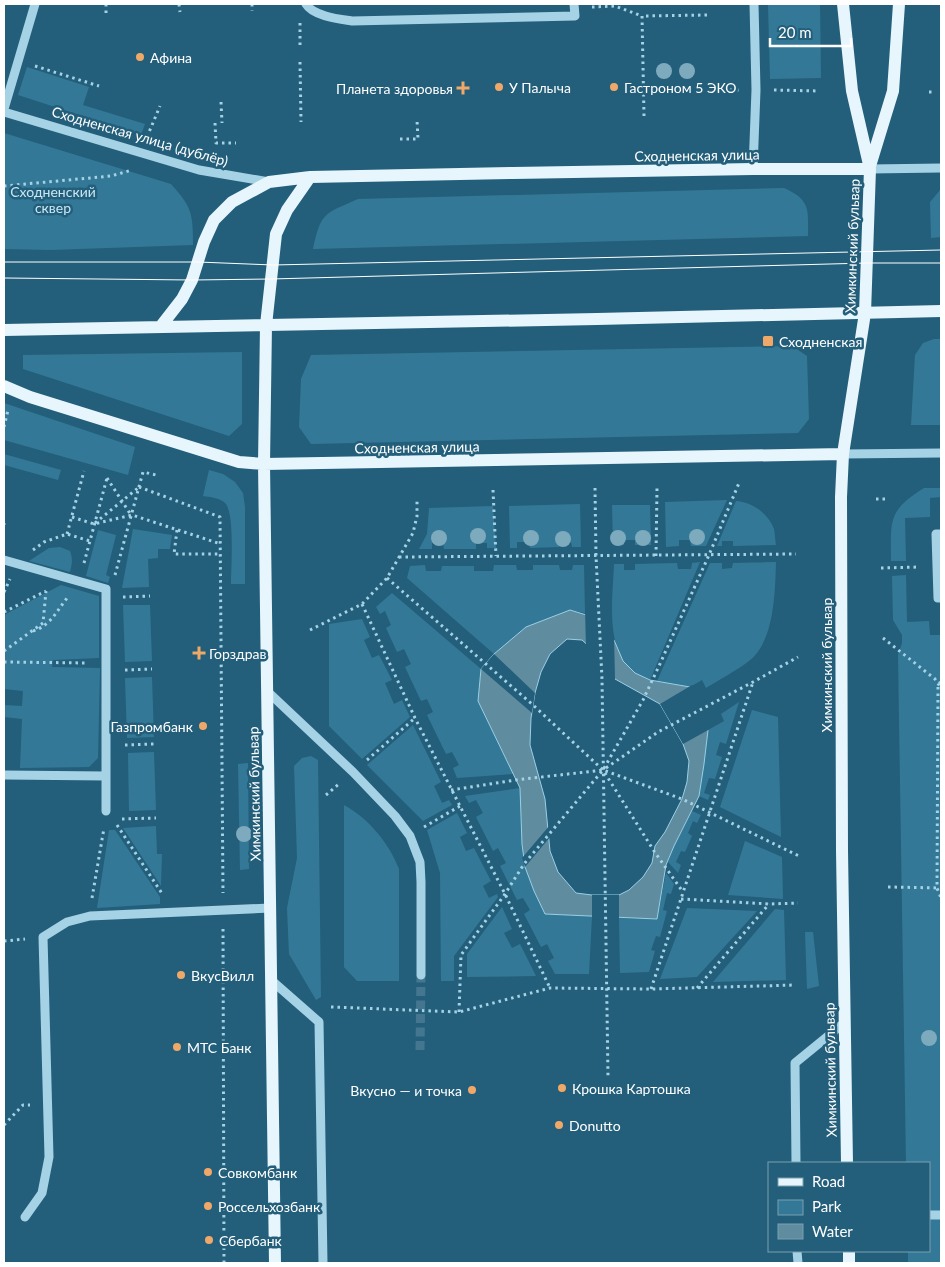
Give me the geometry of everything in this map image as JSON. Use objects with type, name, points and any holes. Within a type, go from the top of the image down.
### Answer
[{"type":"main road","points":[[843,4],[852,91],[870,169]]},
{"type":"main road","points":[[870,169],[893,91],[899,4]]},
{"type":"main road","name":"Сходненская улица","points":[[269,182],[310,178],[753,169],[870,169]]},
{"type":"main road","name":"Химкинский бульвар","points":[[847,1162],[842,851],[841,517],[843,454],[866,313],[870,169]]},
{"type":"main road","points":[[266,324],[276,234],[287,210],[310,178]]},
{"type":"main road","points":[[161,326],[182,299],[192,280],[204,242],[214,220],[232,202],[269,182]]},
{"type":"main road","points":[[4,330],[941,311]]},
{"type":"main road","name":"Химкинский бульвар","points":[[266,324],[264,464],[275,1263]]},
{"type":"main road","name":"Сходненская улица","points":[[4,386],[30,397],[239,462],[264,464],[843,454]]},
{"type":"street","points":[[4,110],[35,4]]},
{"type":"street","points":[[306,4],[309,8],[329,18],[352,21],[575,16],[574,5]]},
{"type":"street","points":[[753,169],[756,90],[754,4]]},
{"type":"street","name":"Сходненская улица (дублёр)","points":[[4,110],[198,170],[269,182]]},
{"type":"street","name":"Сходненская улица","points":[[870,169],[941,168]]},
{"type":"street","points":[[843,454],[941,453]]},
{"type":"street","points":[[941,534],[936,534],[938,598],[941,598]]},
{"type":"street","points":[[4,560],[79,581],[106,593],[106,810]]},
{"type":"street","points":[[267,691],[359,778],[395,816],[410,836],[420,862],[422,900],[421,975]]},
{"type":"street","points":[[4,775],[106,776]]},
{"type":"street","points":[[24,1217],[42,1194],[49,1157],[43,937],[67,922],[90,916],[270,908]]},
{"type":"street","points":[[271,980],[319,1022],[323,1263]]},
{"type":"street","points":[[796,1162],[795,1063],[844,1023]]},
{"type":"path","points":[[106,4],[106,14]]},
{"type":"path","points":[[179,4],[180,12]]},
{"type":"path","points":[[252,4],[252,11]]},
{"type":"path","points":[[574,5],[615,6],[642,16],[708,15]]},
{"type":"path","points":[[642,16],[644,116]]},
{"type":"path","points":[[19,61],[99,86]]},
{"type":"path","points":[[300,62],[301,122]]},
{"type":"path","points":[[710,90],[740,90]]},
{"type":"path","points":[[771,90],[819,90]]},
{"type":"path","points":[[929,92],[936,92]]},
{"type":"path","points":[[221,102],[222,123]]},
{"type":"path","points":[[147,138],[160,106]]},
{"type":"path","points":[[400,139],[418,139],[417,120]]},
{"type":"path","points":[[216,123],[216,143],[236,143]]},
{"type":"path","points":[[4,186],[111,176],[132,170]]},
{"type":"path","points":[[4,427],[8,410]]},
{"type":"path","points":[[67,534],[84,471]]},
{"type":"path","points":[[106,593],[112,585],[143,472],[156,476]]},
{"type":"path","points":[[33,631],[49,623],[79,581],[107,478],[132,515]]},
{"type":"path","points":[[459,1012],[461,955],[524,864],[603,770],[643,700],[709,555],[739,483]]},
{"type":"path","points":[[72,517],[94,524],[132,515],[221,544],[220,517],[139,487]]},
{"type":"path","points":[[94,524],[139,487]]},
{"type":"path","points":[[595,488],[602,679],[608,1076]]},
{"type":"path","points":[[656,556],[657,488]]},
{"type":"path","points":[[494,490],[496,556]]},
{"type":"path","points":[[310,630],[362,604],[387,578],[413,533],[417,516],[417,498]]},
{"type":"path","points":[[876,499],[888,499]]},
{"type":"path","points":[[410,517],[417,516]]},
{"type":"path","points":[[177,530],[174,554],[221,554]]},
{"type":"path","points":[[18,564],[20,559],[44,542],[67,534],[90,541]]},
{"type":"path","points":[[399,557],[796,554]]},
{"type":"path","points":[[881,568],[937,566]]},
{"type":"path","points":[[4,612],[46,591],[66,578]]},
{"type":"path","points":[[387,578],[533,705],[603,770],[654,851],[683,892]]},
{"type":"path","points":[[4,651],[43,622],[46,591]]},
{"type":"path","points":[[106,593],[150,596]]},
{"type":"path","points":[[362,604],[415,718],[505,894],[550,988]]},
{"type":"path","points":[[883,638],[940,683],[941,688]]},
{"type":"path","points":[[603,770],[658,732],[798,657]]},
{"type":"path","points":[[4,662],[152,669]]},
{"type":"path","points":[[651,989],[753,682]]},
{"type":"path","points":[[940,683],[939,888],[941,898]]},
{"type":"path","points":[[364,762],[415,718]]},
{"type":"path","points":[[106,746],[154,744]]},
{"type":"path","points":[[451,790],[603,770],[682,799],[800,857]]},
{"type":"path","points":[[326,795],[340,783]]},
{"type":"path","points":[[424,827],[460,806]]},
{"type":"path","points":[[90,916],[106,810]]},
{"type":"path","points":[[156,818],[113,819],[174,912]]},
{"type":"path","points":[[888,887],[939,888]]},
{"type":"path","points":[[681,899],[770,904],[798,903]]},
{"type":"path","points":[[697,988],[770,904]]},
{"type":"path","points":[[325,1007],[459,1012],[550,988],[651,989],[796,985]]},
{"type":"path","points":[[4,1125],[23,1105],[48,1104]]},
{"type":"green space","points":[[768,4],[820,4],[821,78],[770,79]]},
{"type":"green space","points":[[27,67],[89,87],[83,105],[145,124],[141,135],[18,95]]},
{"type":"green space","name":"Сходненский сквер","points":[[4,133],[171,184],[183,199],[190,212],[193,226],[193,245],[51,250],[4,249]]},
{"type":"green space","points":[[784,188],[799,197],[806,207],[808,213],[808,236],[313,249],[319,227],[326,215],[358,199]]},
{"type":"green space","points":[[941,189],[941,237],[931,238],[930,202]]},
{"type":"green space","points":[[934,339],[941,339],[941,425],[911,425],[915,355],[923,343]]},
{"type":"green space","points":[[792,346],[807,356],[809,419],[798,433],[311,444],[299,427],[301,379],[311,355]]},
{"type":"green space","points":[[242,352],[242,424],[229,436],[23,369],[23,355]]},
{"type":"green space","points":[[4,403],[135,447],[128,475],[4,440]]},
{"type":"green space","points":[[4,454],[61,470],[58,480],[4,465]]},
{"type":"green space","points":[[209,470],[223,474],[235,482],[243,493],[245,507],[245,584],[231,584],[232,554],[228,508],[220,500],[203,496]]},
{"type":"green space","points":[[924,488],[941,488],[941,497],[930,498],[930,517],[905,518],[906,561],[891,561],[892,526],[897,511],[903,503]]},
{"type":"green space","points":[[727,500],[706,546],[691,546],[690,540],[679,540],[679,546],[666,547],[665,502]]},
{"type":"green space","points":[[736,501],[753,506],[764,513],[774,529],[776,545],[733,546],[733,541],[722,541],[722,546],[717,546]]},
{"type":"green space","points":[[580,504],[581,547],[572,547],[571,542],[559,542],[559,547],[530,548],[529,542],[517,542],[517,548],[510,548],[509,506]]},
{"type":"green space","points":[[612,505],[650,505],[651,545],[635,545],[635,540],[624,540],[624,545],[613,545]]},
{"type":"green space","points":[[493,506],[496,548],[487,548],[487,543],[476,543],[476,549],[444,549],[443,543],[432,543],[432,549],[419,549],[427,534],[429,508]]},
{"type":"green space","points":[[133,529],[172,535],[170,549],[158,549],[158,558],[148,559],[149,587],[122,588]]},
{"type":"green space","points":[[98,530],[116,535],[106,575],[110,577],[108,583],[86,576]]},
{"type":"green space","points":[[60,547],[70,551],[72,562],[70,572],[29,561],[49,548]]},
{"type":"green space","points":[[700,562],[650,680],[635,674],[625,665],[618,652],[614,638],[612,607],[614,564],[624,564],[624,570],[635,570],[635,564],[677,563],[678,569],[691,569],[692,563]]},
{"type":"green space","points":[[776,562],[774,601],[769,629],[758,652],[749,661],[706,688],[702,680],[690,687],[657,681],[710,563],[722,563],[722,569],[732,568],[733,563]]},
{"type":"green space","points":[[425,565],[426,571],[441,571],[442,566],[474,566],[474,571],[493,571],[494,565],[516,565],[517,570],[533,570],[533,565],[559,565],[560,570],[572,570],[573,565],[584,565],[585,613],[570,610],[526,627],[494,654],[407,578],[410,566]]},
{"type":"green space","points":[[906,575],[907,622],[929,621],[930,635],[941,635],[941,1263],[908,1263],[908,1252],[930,1252],[930,1162],[906,1162],[898,655],[902,643],[902,635],[893,620],[892,576]]},
{"type":"green space","points":[[61,585],[99,596],[99,658],[53,660],[52,667],[100,668],[98,758],[89,767],[20,768],[22,719],[4,717],[4,705],[22,706],[23,691],[4,689],[4,615]]},
{"type":"green space","points":[[392,593],[481,669],[478,701],[513,774],[457,778],[453,768],[459,765],[452,752],[446,754],[427,715],[433,712],[427,699],[421,701],[405,667],[411,664],[404,649],[397,652],[386,628],[391,625],[385,611],[380,614],[376,607]]},
{"type":"green space","points":[[123,605],[150,605],[152,661],[125,662]]},
{"type":"green space","points":[[362,619],[370,637],[364,640],[372,658],[379,655],[392,680],[385,683],[394,704],[402,700],[410,717],[362,759],[329,726],[329,624]]},
{"type":"green space","points":[[152,677],[154,737],[127,738],[125,678]]},
{"type":"green space","points":[[739,702],[726,744],[720,742],[716,755],[722,757],[715,779],[709,778],[704,793],[710,795],[708,800],[699,796],[708,730],[724,721],[721,714]]},
{"type":"green space","points":[[752,710],[778,717],[781,837],[720,807]]},
{"type":"green space","points":[[413,725],[441,782],[434,786],[442,803],[449,800],[452,805],[423,821],[367,765]]},
{"type":"green space","points":[[154,752],[156,810],[129,811],[128,753]]},
{"type":"green space","points":[[311,756],[318,760],[321,997],[316,1000],[289,954],[287,908],[297,858],[294,766],[302,758]]},
{"type":"green space","points":[[248,763],[249,869],[240,870],[238,764]]},
{"type":"green space","points":[[520,788],[522,844],[525,867],[545,914],[592,916],[589,974],[555,974],[548,961],[554,958],[547,944],[541,947],[524,914],[530,910],[523,898],[517,900],[500,866],[506,863],[498,848],[493,851],[476,817],[483,813],[476,800],[469,803],[465,796]]},
{"type":"green space","points":[[344,805],[353,810],[377,832],[390,850],[399,869],[399,981],[357,981],[344,967]]},
{"type":"green space","points":[[692,811],[701,815],[697,823],[693,821],[688,833],[692,836],[685,852],[681,851],[676,862],[681,865],[678,873],[668,862]]},
{"type":"green space","points":[[457,813],[467,833],[460,837],[466,851],[474,848],[491,881],[483,886],[489,898],[497,894],[498,897],[454,956],[454,981],[441,981],[440,873],[427,830]]},
{"type":"green space","points":[[156,826],[157,854],[162,854],[161,886],[123,828]]},
{"type":"green space","points":[[109,830],[115,830],[160,897],[160,904],[97,908]]},
{"type":"green space","points":[[745,841],[782,857],[783,899],[728,895]]},
{"type":"green space","points":[[666,873],[674,884],[671,894],[667,893],[663,910],[667,911],[660,937],[656,936],[651,950],[655,951],[649,972],[620,973],[619,918],[657,919]]},
{"type":"green space","points":[[502,907],[512,929],[504,933],[512,948],[520,944],[536,976],[467,977],[467,954]]},
{"type":"green space","points":[[687,908],[757,911],[697,977],[660,979]]},
{"type":"green space","points":[[775,909],[784,910],[786,980],[713,982]]},
{"type":"green space","points":[[805,932],[813,932],[819,986],[807,989]]},
{"type":"water","points":[[570,610],[593,617],[614,640],[623,661],[635,673],[650,680],[690,687],[708,730],[704,764],[699,796],[666,865],[657,919],[545,914],[534,891],[525,867],[522,844],[520,788],[478,701],[481,669],[494,654],[526,627]],"holes":[[[567,639],[582,640],[593,650],[615,679],[660,704],[683,744],[689,761],[687,782],[682,799],[665,832],[655,846],[652,863],[643,877],[629,890],[619,895],[576,893],[558,872],[550,851],[545,799],[530,745],[531,718],[541,672],[550,654]]]},
{"type":"pier","points":[[585,610],[595,615],[607,625],[614,635],[615,679],[612,679],[586,647]]},
{"type":"pier","points":[[494,654],[535,693],[532,713],[481,669]]},
{"type":"pier","points":[[692,685],[704,698],[710,712],[710,729],[683,744],[660,704]]},
{"type":"pier","points":[[550,825],[551,836],[525,867],[522,858]]},
{"type":"pier","points":[[592,895],[619,895],[619,920],[592,919]]},
{"type":"tunnel","points":[[420,1050],[421,975]]},
{"type":"tram line","points":[[4,262],[198,262],[273,265],[941,250]]},
{"type":"tram line","points":[[4,278],[271,279],[867,263],[941,263]]},
{"type":"place","name":"Афина","points":[[140,57]]},
{"type":"place","name":"У Палыча","points":[[499,87]]},
{"type":"place","name":"Гастроном 5 ЭКО","points":[[614,87]]},
{"type":"place","name":"Планета здоровья","points":[[463,88]]},
{"type":"place","name":"Сходненская","points":[[768,341]]},
{"type":"place","name":"Горздрав","points":[[199,653]]},
{"type":"place","name":"Газпромбанк","points":[[203,726]]},
{"type":"place","name":"ВкусВилл","points":[[181,975]]},
{"type":"place","name":"МТС Банк","points":[[177,1047]]},
{"type":"place","name":"Крошка Картошка","points":[[562,1088]]},
{"type":"place","name":"Вкусно — и точка","points":[[472,1090]]},
{"type":"place","name":"Donutto","points":[[559,1125]]},
{"type":"place","name":"Совкомбанк","points":[[208,1172]]},
{"type":"place","name":"Россельхозбанк","points":[[208,1206]]},
{"type":"place","name":"Сбербанк","points":[[209,1240]]}]
